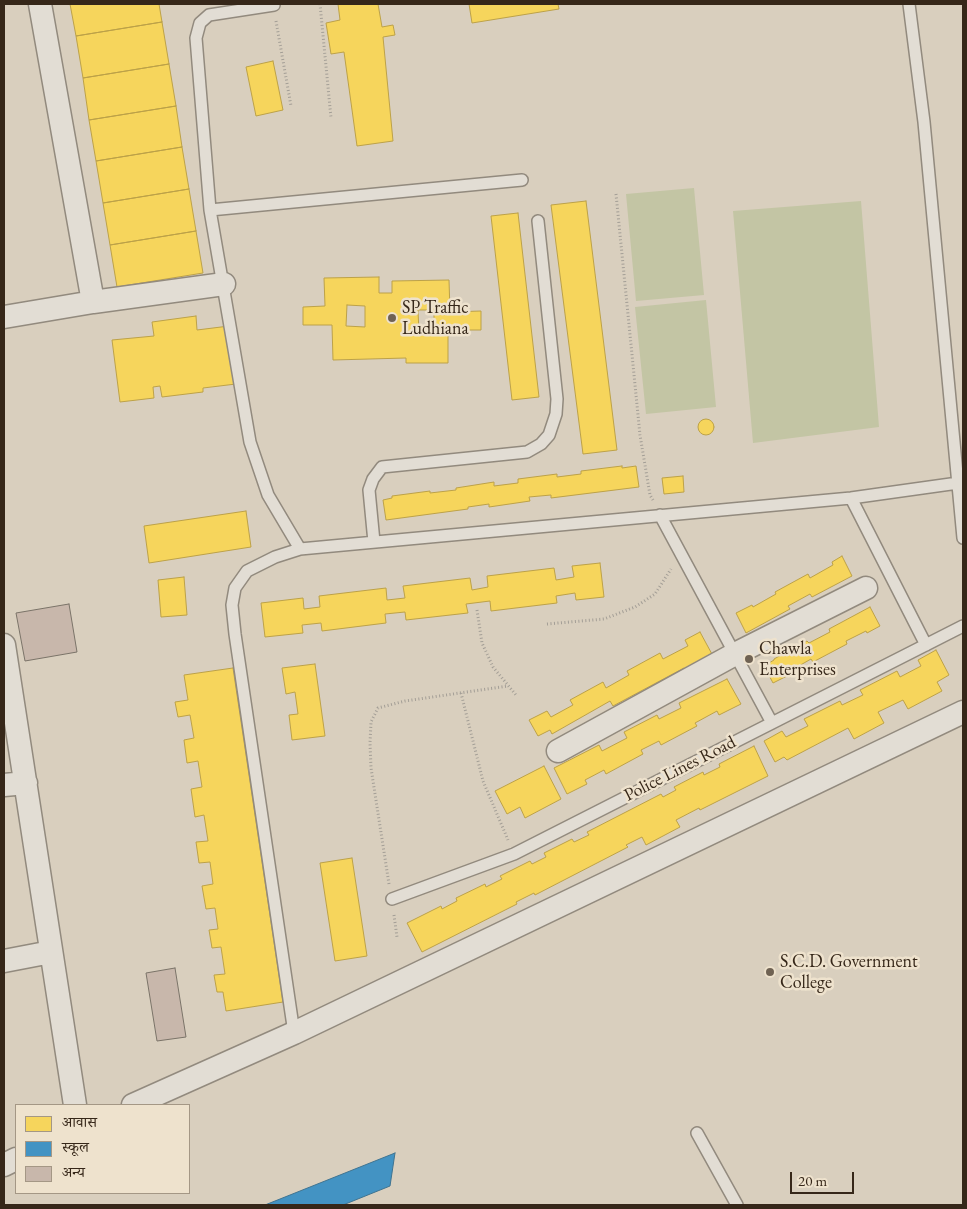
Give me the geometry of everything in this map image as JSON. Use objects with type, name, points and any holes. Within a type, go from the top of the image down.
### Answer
[{"type":"street","points":[[40,4],[93,302]]},
{"type":"street","points":[[4,317],[93,302],[224,284]]},
{"type":"street","points":[[558,751],[735,654],[866,588]]},
{"type":"street","points":[[4,645],[75,1104]]},
{"type":"street","points":[[135,1104],[294,1033],[963,712]]},
{"type":"street","points":[[4,785],[26,783]]},
{"type":"street","points":[[4,960],[51,952]]},
{"type":"lane","points":[[274,4],[209,15],[200,24],[196,38],[210,210],[250,442],[268,495],[300,549]]},
{"type":"lane","points":[[909,4],[924,122],[963,538]]},
{"type":"lane","points":[[210,210],[522,180]]},
{"type":"lane","points":[[374,542],[370,490],[373,479],[382,467],[527,452],[541,444],[549,435],[556,414],[557,399],[538,221]]},
{"type":"lane","points":[[294,1033],[232,605],[235,588],[248,571],[275,557],[300,549],[851,498],[958,483]]},
{"type":"lane","points":[[851,498],[926,645]]},
{"type":"lane","points":[[660,515],[772,723]]},
{"type":"lane","name":"Police Lines Road","points":[[392,899],[514,854],[963,626]]},
{"type":"lane","points":[[697,1133],[737,1205]]},
{"type":"path","points":[[274,4],[291,106]]},
{"type":"path","points":[[320,4],[331,118]]},
{"type":"path","points":[[616,194],[640,435],[650,495],[660,515]]},
{"type":"path","points":[[547,624],[604,619],[635,607],[655,594],[681,554]]},
{"type":"path","points":[[477,610],[482,644],[493,667],[516,695]]},
{"type":"path","points":[[397,937],[371,768],[371,722],[378,708],[405,701],[508,686]]},
{"type":"path","points":[[461,693],[483,781],[514,854]]},
{"type":"green space","points":[[694,188],[704,295],[636,301],[626,194]]},
{"type":"green space","points":[[861,201],[879,427],[753,443],[733,211]]},
{"type":"green space","points":[[706,300],[716,407],[646,414],[635,307]]},
{"type":"building: आवास","points":[[70,4],[159,4],[162,22],[76,36]]},
{"type":"building: आवास","points":[[338,4],[378,4],[382,27],[393,25],[395,35],[383,37],[393,141],[357,146],[344,52],[331,54],[326,23],[340,20]]},
{"type":"building: आवास","points":[[469,4],[558,4],[559,9],[472,23]]},
{"type":"building: आवास","points":[[162,22],[169,64],[83,78],[76,36]]},
{"type":"building: आवास","points":[[273,61],[283,110],[256,116],[246,67]]},
{"type":"building: आवास","points":[[169,64],[176,106],[89,120],[83,78]]},
{"type":"building: आवास","points":[[176,106],[182,147],[96,161],[89,120]]},
{"type":"building: आवास","points":[[182,147],[189,189],[103,203],[96,161]]},
{"type":"building: आवास","points":[[189,189],[196,231],[110,245],[103,203]]},
{"type":"building: आवास","points":[[586,201],[617,450],[583,454],[551,205]]},
{"type":"building: आवास","points":[[518,213],[539,397],[512,400],[491,216]]},
{"type":"building: आवास","points":[[196,231],[203,273],[117,287],[110,245]]},
{"type":"building: आवास","name":"SP Traffic Ludhiana","points":[[379,277],[379,293],[392,293],[392,281],[449,280],[450,312],[481,311],[481,330],[448,330],[448,363],[406,363],[406,358],[333,360],[332,325],[303,325],[303,307],[325,306],[324,278]],"holes":[[[347,305],[365,306],[365,327],[346,326]],[[418,310],[434,310],[434,333],[419,333]]]},
{"type":"building: आवास","points":[[196,316],[197,330],[229,326],[236,384],[203,388],[203,392],[162,397],[160,386],[153,387],[154,398],[120,402],[112,340],[154,336],[152,322]]},
{"type":"building: आवास","points":[[703,419],[709,419],[714,424],[712,433],[703,435],[698,430],[698,424]]},
{"type":"building: आवास","points":[[622,466],[622,468],[636,466],[639,487],[551,498],[551,495],[529,497],[530,501],[489,507],[489,504],[468,507],[468,509],[386,520],[383,500],[392,498],[392,496],[456,490],[456,488],[494,482],[494,486],[518,483],[518,479],[557,474],[557,477],[581,474],[581,471]]},
{"type":"building: आवास","points":[[683,476],[684,492],[664,494],[662,478]]},
{"type":"building: आवास","points":[[246,511],[251,547],[149,563],[144,526]]},
{"type":"building: आवास","points":[[842,556],[852,576],[812,597],[810,594],[788,606],[790,609],[746,633],[736,613],[752,605],[753,607],[776,594],[775,592],[808,574],[810,578],[833,565],[832,562]]},
{"type":"building: आवास","points":[[600,563],[604,597],[576,600],[575,593],[556,596],[557,603],[491,611],[490,601],[466,604],[468,613],[406,620],[405,612],[385,614],[386,623],[322,631],[321,623],[302,625],[303,633],[265,637],[261,603],[303,598],[304,609],[320,607],[319,596],[386,588],[387,600],[405,598],[403,586],[470,578],[472,590],[488,587],[487,576],[554,568],[556,580],[574,577],[572,566]]},
{"type":"building: आवास","points":[[184,577],[187,615],[161,617],[158,580]]},
{"type":"building: आवास","points":[[870,607],[880,626],[846,641],[847,644],[813,662],[811,659],[790,671],[791,674],[773,683],[764,666],[807,641],[809,643],[830,632],[829,629]]},
{"type":"building: आवास","points":[[700,632],[713,656],[690,678],[684,668],[613,706],[610,701],[552,734],[550,730],[538,736],[529,720],[547,711],[551,717],[573,705],[570,700],[603,682],[606,688],[629,675],[627,671],[660,653],[663,659],[688,646],[685,640]]},
{"type":"building: आवास","points":[[936,650],[949,675],[937,682],[942,691],[908,709],[903,700],[878,712],[884,723],[854,739],[848,728],[787,760],[784,757],[775,762],[764,741],[782,731],[786,737],[808,726],[804,719],[840,701],[842,705],[863,695],[860,690],[897,671],[900,677],[921,666],[918,660]]},
{"type":"building: आवास","points":[[315,664],[325,736],[292,740],[289,715],[298,714],[295,692],[286,694],[282,668]]},
{"type":"building: आवास","points":[[233,668],[283,1002],[226,1011],[223,992],[217,992],[214,975],[225,974],[221,947],[212,948],[209,930],[218,929],[215,908],[206,909],[202,886],[213,884],[210,862],[199,863],[196,842],[208,841],[204,815],[195,817],[191,789],[202,787],[198,761],[187,763],[184,740],[194,738],[190,715],[178,717],[175,702],[188,700],[184,675]]},
{"type":"building: आवास","points":[[727,679],[741,704],[719,715],[717,711],[695,723],[697,726],[661,745],[659,741],[641,750],[643,754],[606,774],[604,770],[585,780],[587,784],[567,794],[554,768],[599,745],[602,751],[627,738],[624,732],[657,715],[659,719],[681,708],[679,703]]},
{"type":"building: आवास","points":[[754,746],[768,776],[676,820],[680,827],[646,845],[642,837],[626,845],[628,847],[535,895],[534,893],[516,902],[517,904],[422,952],[407,923],[441,906],[442,909],[457,901],[456,898],[485,884],[486,887],[502,879],[500,876],[530,861],[532,864],[546,857],[544,853],[572,839],[574,842],[589,835],[587,832],[661,794],[663,797],[676,790],[674,787],[703,772],[704,775],[720,767],[719,764]]},
{"type":"building: आवास","points":[[544,766],[561,799],[525,818],[520,807],[507,814],[495,791]]},
{"type":"building: आवास","points":[[352,858],[367,956],[335,961],[320,863]]},
{"type":"building: स्कूल","points":[[395,1153],[390,1186],[343,1205],[265,1205]]},
{"type":"building: अन्य","points":[[69,604],[77,652],[25,661],[16,613]]},
{"type":"building: अन्य","points":[[175,968],[186,1037],[157,1041],[146,973]]},
{"type":"place","name":"SP Traffic Ludhiana","points":[[392,318]]},
{"type":"place","name":"Chawla Enterprises","points":[[749,659]]},
{"type":"place","name":"S.C.D. Government College","points":[[770,972]]}]
